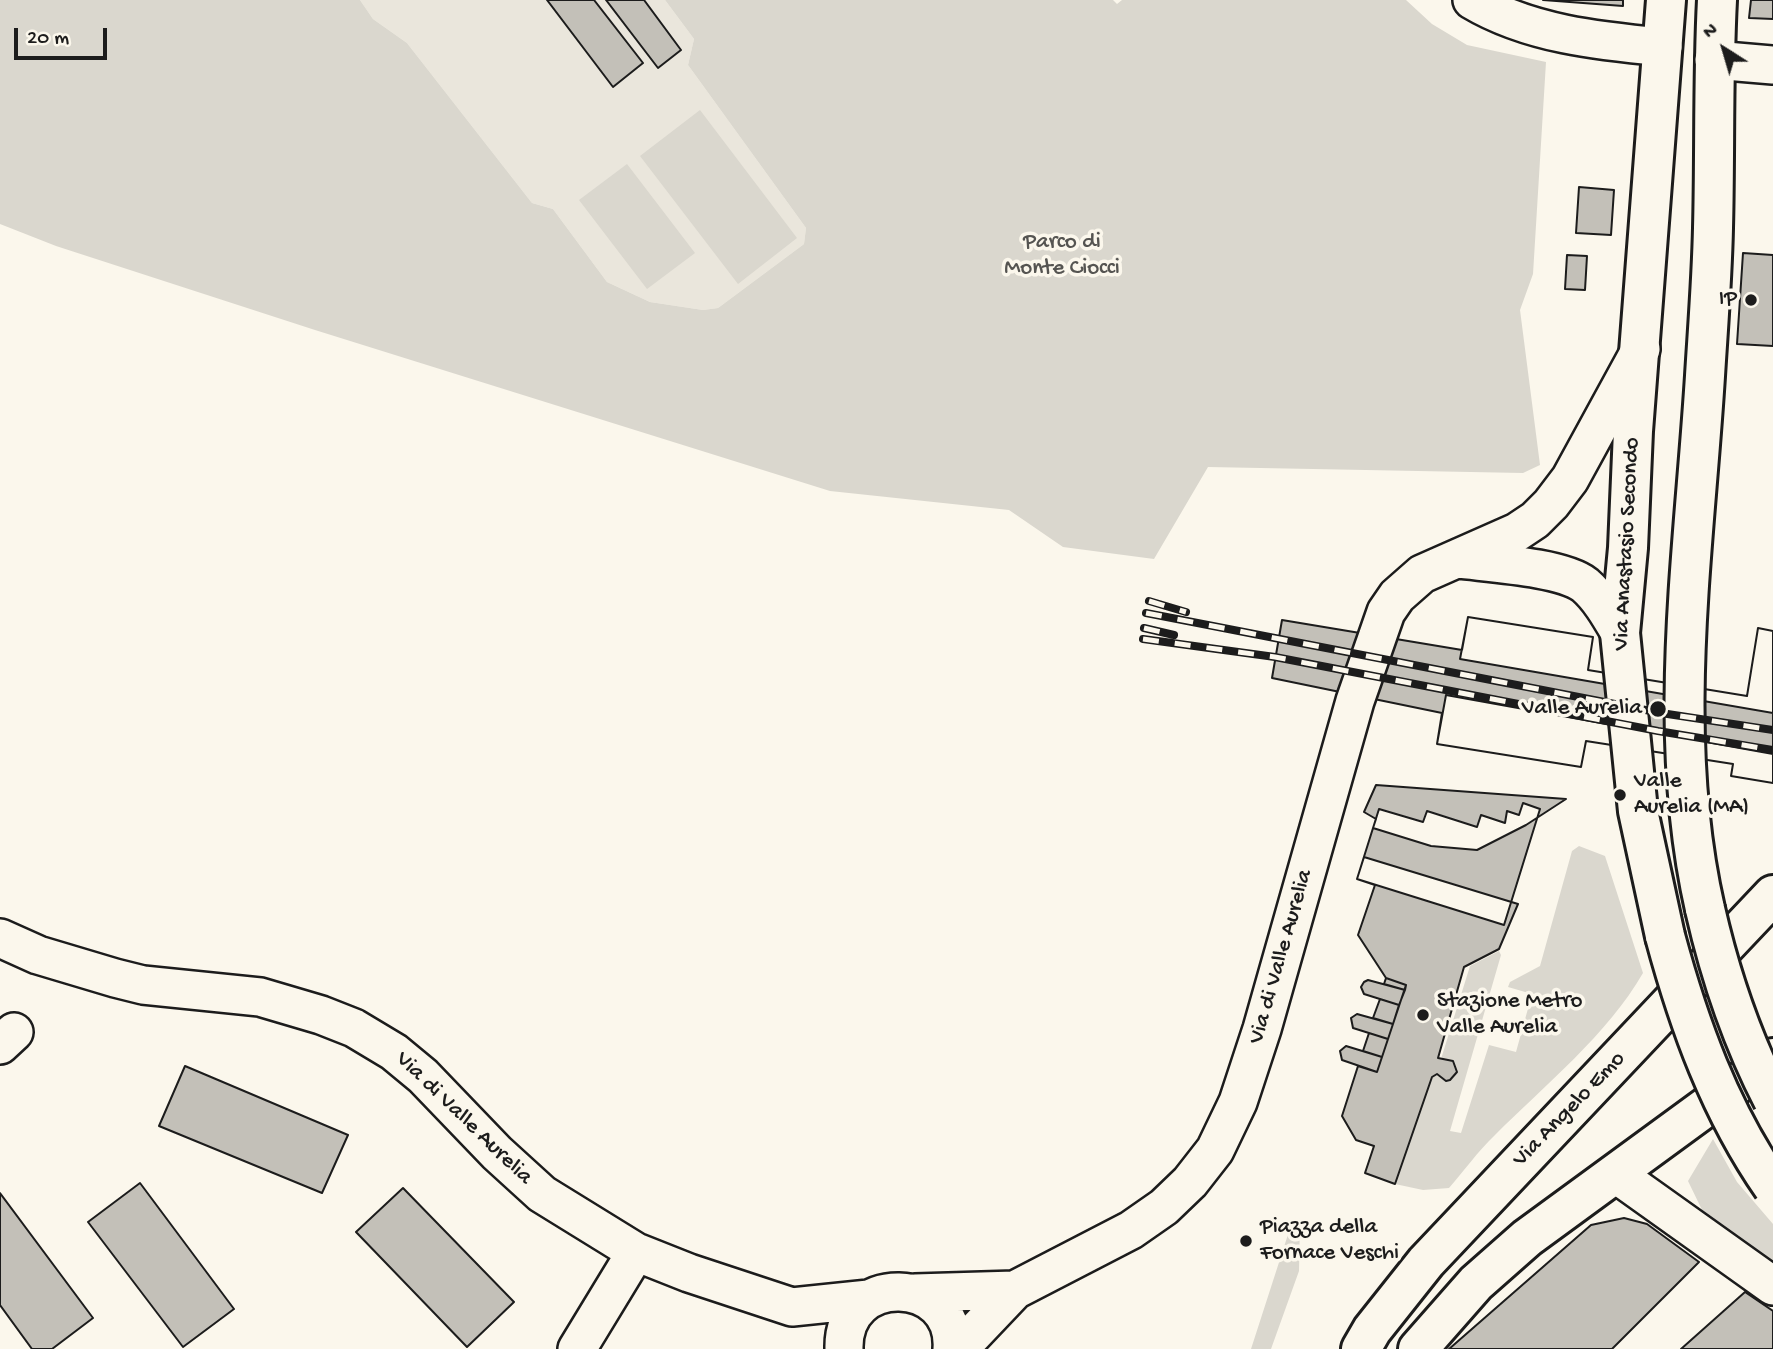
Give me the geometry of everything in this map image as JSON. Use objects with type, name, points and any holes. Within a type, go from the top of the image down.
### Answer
[{"type":"main road","name":"Via Anastasio Secondo","points":[[1666,0],[1620,633],[1633,775],[1665,936],[1684,1004],[1714,1082],[1736,1129],[1773,1187]]},
{"type":"main road","points":[[1717,0],[1713,229],[1685,657],[1688,800],[1693,852],[1705,909],[1729,996],[1773,1100]]},
{"type":"main road","name":"Via Angelo Emo","points":[[1367,1340],[1426,1262],[1773,895]]},
{"type":"main road","points":[[1418,1349],[1458,1302],[1508,1253],[1773,1058]]},
{"type":"street","points":[[1478,2],[1511,19],[1561,33],[1623,44],[1663,47]]},
{"type":"street","points":[[1714,60],[1773,65]]},
{"type":"street","name":"Via di Valle Aurelia","points":[[960,1349],[1015,1290],[1131,1230],[1164,1208],[1190,1182],[1215,1150],[1238,1102],[1262,1029],[1355,701],[1386,612],[1411,582],[1434,568],[1517,532],[1535,520],[1551,504],[1570,478],[1641,348]]},
{"type":"street","points":[[1458,559],[1547,572],[1576,580],[1594,593],[1620,633]]},
{"type":"street","name":"Via di Valle Aurelia","points":[[0,938],[38,955],[115,978],[143,985],[260,997],[354,1028],[394,1052],[423,1076],[497,1153],[542,1194],[636,1252],[689,1273],[792,1307],[869,1299],[883,1293],[900,1291],[915,1293],[1015,1290]]},
{"type":"street","points":[[1616,1174],[1773,1286]]},
{"type":"street","points":[[577,1349],[636,1252]]},
{"type":"street","points":[[915,1293],[930,1301],[941,1312],[949,1326],[952,1349]]},
{"type":"street","points":[[844,1349],[848,1324],[857,1310],[869,1299]]},
{"type":"street","name":"Via di Valle Aurelia","points":[[792,1307],[835,1349]]},
{"type":"shaded area","points":[[360,0],[665,0],[694,39],[688,65],[806,228],[804,244],[718,308],[703,310],[650,302],[607,282],[553,209],[532,203],[407,43],[373,19]]},
{"type":"green space","name":"Parco di Monte Ciocci","points":[[0,0],[360,0],[373,19],[407,43],[532,203],[553,209],[607,282],[650,302],[703,310],[718,308],[804,244],[806,228],[688,65],[694,39],[665,0],[1113,0],[1117,4],[1122,0],[1406,0],[1432,24],[1467,45],[1546,62],[1533,274],[1520,310],[1540,465],[1523,473],[1208,467],[1154,559],[1063,547],[1009,510],[830,491],[315,330],[56,246],[0,224]]},
{"type":"green space","points":[[700,110],[797,238],[738,284],[640,156]]},
{"type":"green space","points":[[627,164],[695,253],[647,289],[579,200]]},
{"type":"green space","points":[[1579,846],[1605,856],[1643,973],[1594,1038],[1489,1141],[1449,1188],[1423,1190],[1395,1184],[1432,1077],[1436,1075],[1445,1081],[1452,1079],[1457,1073],[1453,1061],[1441,1059],[1470,966],[1499,951],[1501,955],[1450,1131],[1461,1133],[1489,1045],[1516,1052],[1532,994],[1508,987],[1510,982],[1540,966],[1572,851]]},
{"type":"green space","points":[[1713,1139],[1737,1182],[1773,1224],[1773,1270],[1704,1214],[1688,1181]]},
{"type":"green space","points":[[1293,1219],[1300,1220],[1299,1271],[1271,1349],[1251,1349]]},
{"type":"building","points":[[547,0],[594,0],[643,63],[613,87]]},
{"type":"building","points":[[606,0],[644,0],[681,50],[658,68]]},
{"type":"building","points":[[1543,0],[1623,0],[1623,6]]},
{"type":"building","points":[[1751,0],[1773,0],[1773,19],[1749,18]]},
{"type":"building","points":[[1579,187],[1614,190],[1611,235],[1576,233]]},
{"type":"building","points":[[1743,253],[1773,255],[1773,346],[1737,344]]},
{"type":"building","points":[[1567,255],[1587,256],[1585,290],[1565,289]]},
{"type":"building","name":"Valle Aurelia","points":[[1468,617],[1593,637],[1588,670],[1747,696],[1758,628],[1773,631],[1773,783],[1731,776],[1733,764],[1586,741],[1581,767],[1437,744],[1442,713],[1272,678],[1282,620],[1462,650]]},
{"type":"building","points":[[1468,617],[1593,637],[1588,670],[1747,696],[1758,628],[1773,631],[1773,713],[1460,659]]},
{"type":"building","points":[[1446,695],[1773,754],[1773,783],[1731,776],[1733,764],[1586,741],[1581,767],[1437,744]]},
{"type":"building","points":[[1376,785],[1566,799],[1526,825],[1477,850],[1431,846],[1373,828],[1376,819],[1364,812]]},
{"type":"building","points":[[1523,803],[1540,809],[1504,925],[1357,879],[1379,809],[1423,822],[1427,811],[1477,827],[1481,815],[1505,823],[1507,811],[1519,815]]},
{"type":"building","name":"Stazione Metro Valle Aurelia","points":[[1364,857],[1518,904],[1499,949],[1464,967],[1438,1058],[1453,1061],[1457,1072],[1446,1081],[1437,1074],[1432,1077],[1395,1184],[1365,1173],[1374,1146],[1356,1140],[1342,1116],[1358,1066],[1377,1072],[1406,985],[1386,978],[1358,935],[1375,885],[1357,879]]},
{"type":"building","points":[[1386,978],[1406,985],[1405,990],[1384,984]]},
{"type":"building","points":[[1368,980],[1405,990],[1399,1005],[1364,994],[1361,987]]},
{"type":"building","points":[[1380,999],[1399,1005],[1393,1024],[1373,1018]]},
{"type":"building","points":[[1357,1014],[1393,1024],[1388,1039],[1353,1028],[1351,1018]]},
{"type":"building","points":[[1369,1033],[1388,1039],[1382,1057],[1363,1051]]},
{"type":"building","points":[[1346,1046],[1382,1057],[1377,1072],[1342,1060],[1340,1051]]},
{"type":"building","points":[[185,1066],[348,1135],[322,1193],[159,1126]]},
{"type":"building","points":[[140,1183],[234,1309],[183,1347],[88,1222]]},
{"type":"building","points":[[403,1188],[514,1302],[467,1347],[356,1232]]},
{"type":"building","points":[[0,1193],[93,1318],[52,1349],[32,1349],[0,1305]]},
{"type":"building","points":[[1624,1218],[1647,1224],[1699,1262],[1612,1349],[1449,1349],[1591,1225]]},
{"type":"building","points":[[1745,1292],[1773,1311],[1773,1349],[1681,1349]]},
{"type":"railway","points":[[1149,601],[1186,612]]},
{"type":"railway","points":[[1146,613],[1661,713],[1773,730]]},
{"type":"railway","points":[[1144,628],[1174,635]]},
{"type":"railway","points":[[1143,639],[1275,657],[1658,731],[1773,750]]},
{"type":"place","name":"IP","points":[[1751,300]]},
{"type":"place","name":"Valle Aurelia","points":[[1658,709]]},
{"type":"place","name":"Valle Aurelia (MA)","points":[[1620,795]]},
{"type":"place","name":"Stazione Metro Valle Aurelia","points":[[1423,1015]]},
{"type":"place","name":"Piazza della Fornace Veschi","points":[[1246,1241]]}]
